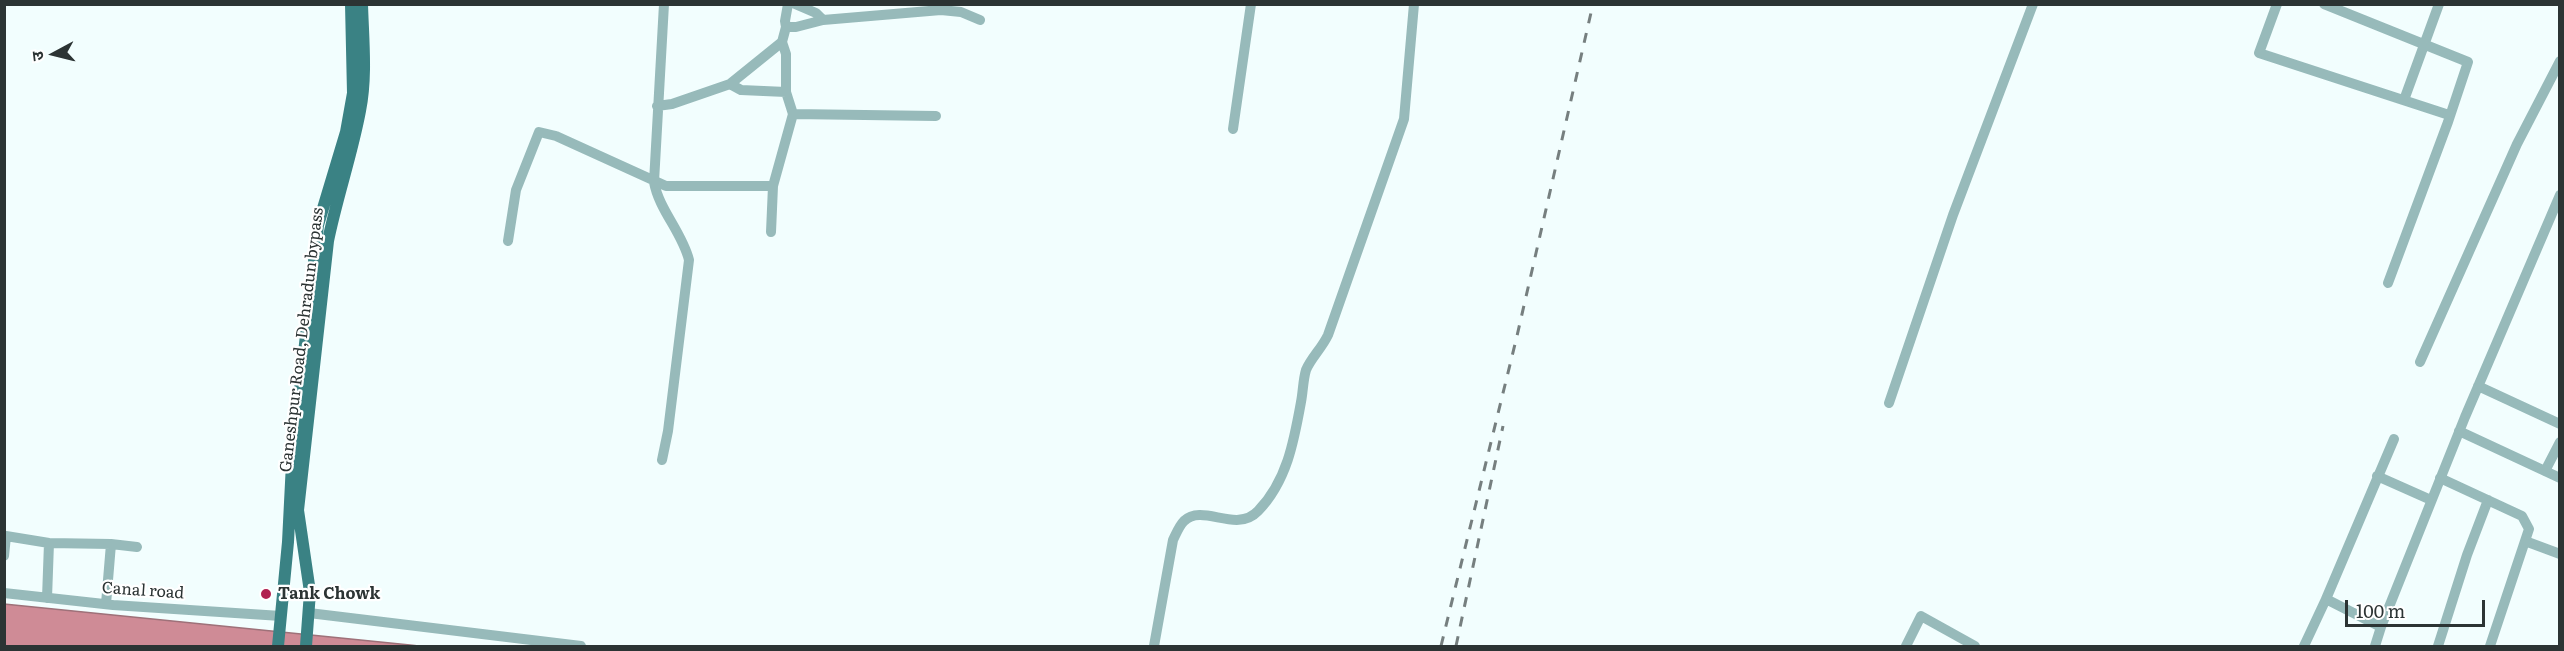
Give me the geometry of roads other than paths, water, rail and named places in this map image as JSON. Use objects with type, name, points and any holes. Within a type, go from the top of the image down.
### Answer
[{"type":"main road","points":[[278,646],[288,542],[292,463],[318,225],[346,132],[353,93],[351,4]]},
{"type":"main road","name":"Ganeshpur Road, Dehradun bypass","points":[[306,646],[310,592],[298,510],[328,241],[360,110],[364,72],[362,4]]},
{"type":"street","points":[[662,460],[689,260],[684,243],[656,194],[654,183],[664,4]]},
{"type":"street","points":[[771,232],[772,186],[793,114],[786,92],[786,54],[782,42],[788,4]]},
{"type":"street","points":[[795,4],[816,13],[823,20]]},
{"type":"street","points":[[1233,129],[1251,4]]},
{"type":"street","points":[[1154,646],[1173,540],[1180,526],[1186,519],[1194,516],[1238,520],[1251,517],[1274,489],[1291,456],[1306,369],[1323,347],[1328,335],[1404,119],[1414,4]]},
{"type":"street","points":[[1889,403],[1953,215],[2033,4]]},
{"type":"street","points":[[2277,4],[2259,53],[2449,115]]},
{"type":"street","points":[[2324,4],[2468,62],[2388,283]]},
{"type":"street","points":[[2404,100],[2439,4]]},
{"type":"street","points":[[786,27],[796,27],[823,20],[941,10],[961,12],[980,20]]},
{"type":"street","points":[[657,105],[672,104],[730,84],[782,42]]},
{"type":"street","points":[[2420,362],[2517,144],[2559,63]]},
{"type":"street","points":[[730,84],[741,90],[786,92]]},
{"type":"street","points":[[793,114],[936,116]]},
{"type":"street","points":[[508,241],[516,190],[539,132],[556,136],[654,183],[666,186],[772,186]]},
{"type":"street","points":[[2375,646],[2459,431],[2558,202]]},
{"type":"street","points":[[2478,386],[2559,424]]},
{"type":"street","points":[[2459,431],[2559,478]]},
{"type":"street","points":[[2304,646],[2394,439]]},
{"type":"street","points":[[2545,471],[2559,442]]},
{"type":"street","points":[[2377,476],[2431,500]]},
{"type":"street","points":[[2440,478],[2522,516],[2529,529],[2490,646]]},
{"type":"street","points":[[2438,646],[2467,555],[2488,500]]},
{"type":"street","points":[[4,556],[6,536],[49,543],[111,544],[136,547]]},
{"type":"street","points":[[2525,542],[2559,554]]},
{"type":"street","points":[[47,598],[49,543]]},
{"type":"street","points":[[106,604],[111,544]]},
{"type":"street","name":"Canal road","points":[[4,593],[280,621]]},
{"type":"street","points":[[2326,599],[2381,627]]},
{"type":"street","points":[[1906,646],[1921,616],[1975,646]]},
{"type":"street","points":[[309,618],[581,646]]},
{"type":"railway","points":[[1441,646],[1517,336],[1593,4]]},
{"type":"railway","points":[[1456,646],[1503,426]]},
{"type":"place","name":"Tank Chowk","points":[[266,594]]}]
